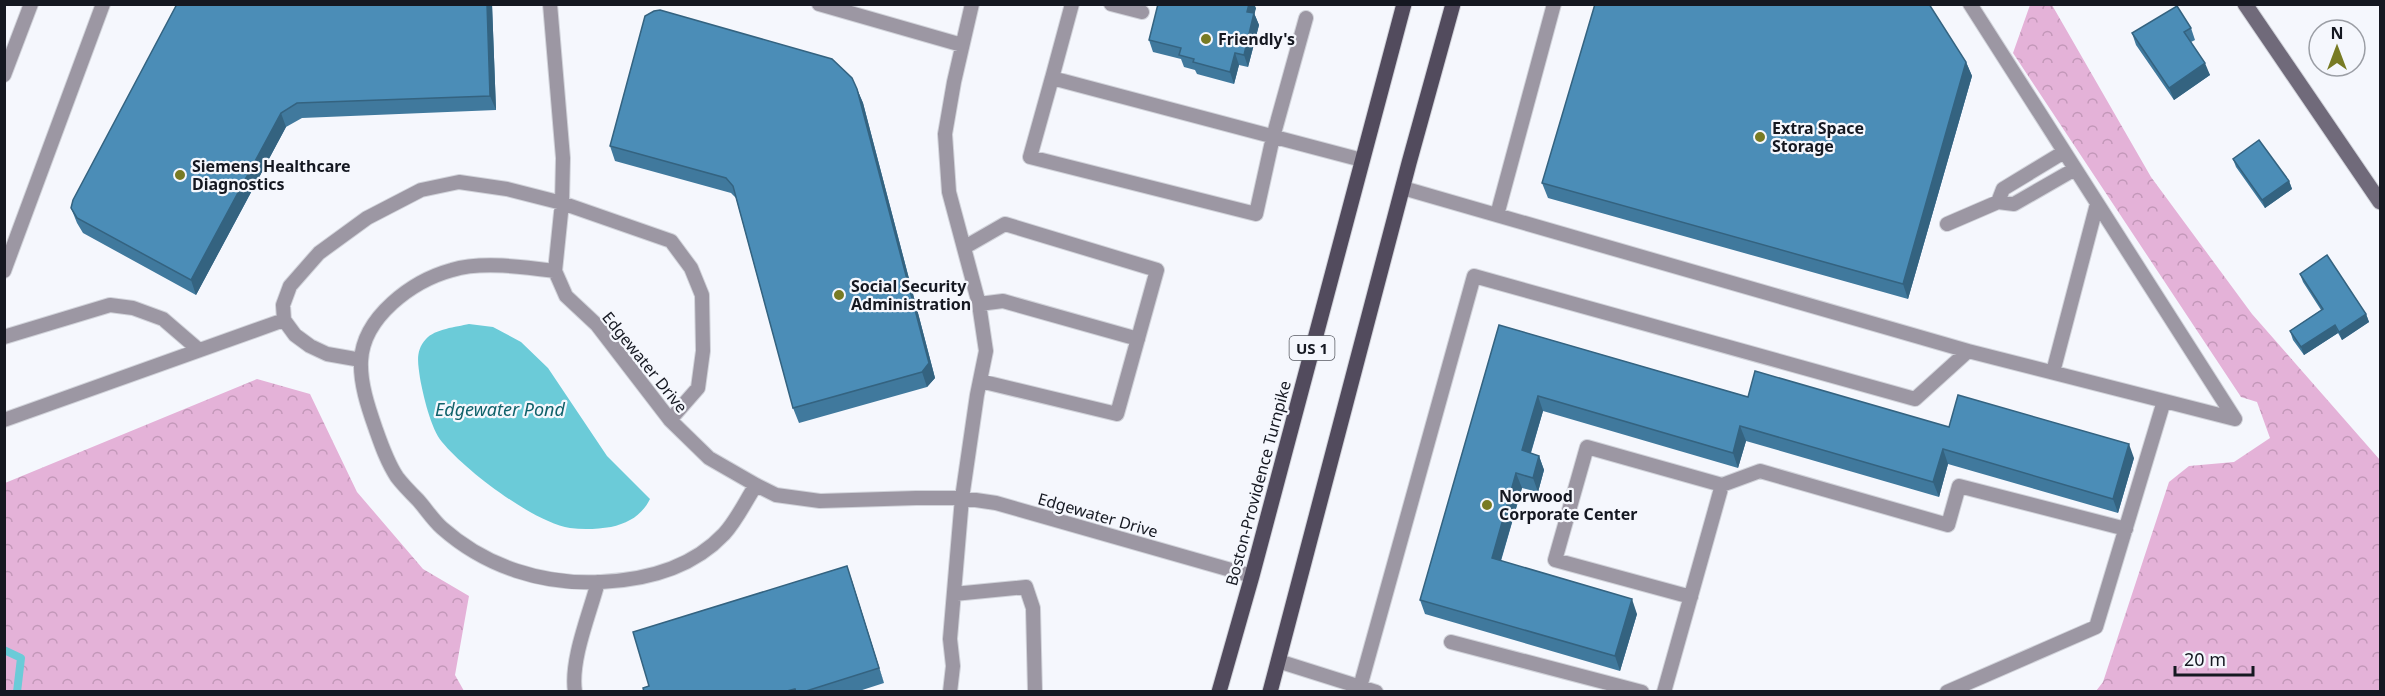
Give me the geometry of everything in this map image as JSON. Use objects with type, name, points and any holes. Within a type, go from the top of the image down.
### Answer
[{"type":"main road","name":"Boston-Providence Turnpike","points":[[1219,692],[1404,4]]},
{"type":"main road","name":"US 1","points":[[1270,692],[1453,4]]},
{"type":"main road","points":[[2246,4],[2380,202]]},
{"type":"lane","points":[[4,75],[31,4]]},
{"type":"lane","points":[[4,271],[104,4]]},
{"type":"lane","points":[[550,4],[563,158],[562,203],[555,272],[528,267],[483,266],[452,269],[420,284],[396,300],[371,328],[361,360],[367,406],[385,454],[397,477],[441,527],[478,554],[512,570],[548,580],[598,582],[644,578],[674,568],[700,554],[725,533],[756,485]]},
{"type":"lane","points":[[819,4],[962,45]]},
{"type":"lane","points":[[950,692],[953,666],[950,639],[962,498],[986,351],[979,304],[949,192],[945,134],[972,4]]},
{"type":"lane","points":[[1072,4],[1030,157],[1256,214],[1273,137],[1306,18]]},
{"type":"lane","points":[[1111,4],[1142,12]]},
{"type":"lane","points":[[1497,215],[1554,4]]},
{"type":"lane","points":[[1403,188],[1968,351],[2235,419],[1970,4]]},
{"type":"lane","points":[[1052,78],[1362,160]]},
{"type":"lane","points":[[1998,202],[2003,189],[2064,152]]},
{"type":"lane","points":[[1947,224],[1998,202],[2014,204],[2075,169]]},
{"type":"lane","points":[[361,360],[327,354],[310,346],[296,335],[284,321],[283,305],[290,286],[320,253],[367,218],[421,190],[459,182],[507,189],[562,203],[671,241],[691,268],[702,295],[704,351],[698,388],[670,420]]},
{"type":"lane","points":[[2053,372],[2097,204]]},
{"type":"lane","points":[[965,247],[1005,224],[1157,270],[1117,414],[980,381]]},
{"type":"lane","name":"Edgewater Drive","points":[[555,272],[566,296],[597,325],[670,420],[709,458],[776,495],[820,501],[962,498],[996,503],[1252,576]]},
{"type":"lane","points":[[1360,687],[1474,276],[1915,399],[1968,351]]},
{"type":"lane","points":[[979,304],[1003,301],[1138,339]]},
{"type":"lane","points":[[4,337],[110,305],[133,308],[163,319],[199,350]]},
{"type":"lane","points":[[4,420],[284,321]]},
{"type":"lane","points":[[1947,692],[2096,627],[2164,401]]},
{"type":"lane","points":[[1691,597],[1555,560],[1587,447],[1722,485],[1760,471],[1948,525],[1959,486],[2126,529]]},
{"type":"lane","points":[[1664,692],[1722,485]]},
{"type":"lane","points":[[575,692],[573,683],[577,659],[598,582]]},
{"type":"lane","points":[[954,594],[1026,587],[1033,608],[1035,692]]},
{"type":"lane","points":[[1451,642],[1642,692]]},
{"type":"lane","points":[[1278,661],[1376,692]]},
{"type":"green space","points":[[2030,5],[2052,5],[2151,177],[2252,314],[2380,460],[2380,691],[2096,691],[2103,682],[2169,482],[2189,466],[2234,462],[2270,438],[2257,402],[2241,397],[2013,53]]},
{"type":"green space","points":[[257,379],[310,394],[357,492],[423,569],[469,596],[455,675],[464,691],[5,691],[5,483]]},
{"type":"water","name":"Edgewater Pond","points":[[469,324],[493,327],[521,342],[548,368],[607,456],[650,499],[639,514],[624,523],[606,528],[575,529],[555,524],[501,494],[467,467],[442,442],[431,421],[421,385],[418,362],[420,348],[426,339],[435,333]]},
{"type":"building","name":"Siemens Healthcare Diagnostics","points":[[177,4],[487,4],[490,96],[297,103],[281,113],[191,280],[77,218],[71,208],[73,200]]},
{"type":"building","name":"Friendly's","points":[[1158,4],[1249,4],[1247,12],[1254,13],[1244,55],[1235,53],[1230,72],[1193,62],[1194,59],[1179,55],[1181,48],[1149,40]]},
{"type":"building","name":"Extra Space Storage","points":[[1595,4],[1929,4],[1966,62],[1903,284],[1542,183]]},
{"type":"building","points":[[2177,6],[2191,28],[2184,32],[2205,63],[2169,88],[2132,33]]},
{"type":"building","name":"Social Security Administration","points":[[660,10],[832,59],[852,78],[857,89],[929,363],[922,372],[793,408],[733,186],[726,178],[610,146],[645,16]]},
{"type":"building","points":[[2259,140],[2289,181],[2262,200],[2233,159]]},
{"type":"building","points":[[2327,255],[2366,314],[2339,332],[2335,325],[2301,347],[2290,331],[2323,309],[2300,274]]},
{"type":"building","name":"Norwood Corporate Center","points":[[1499,325],[1748,397],[1755,371],[1949,427],[1958,395],[2129,444],[2113,499],[1943,449],[1933,482],[1740,426],[1733,453],[1538,396],[1522,450],[1539,456],[1533,478],[1516,473],[1492,558],[1632,599],[1615,656],[1420,600]]},
{"type":"building","points":[[847,566],[879,668],[803,692],[796,692],[795,689],[783,692],[644,692],[643,688],[649,686],[633,632]]},
{"type":"waterway","points":[[4,650],[21,658],[17,692]]},
{"type":"place","name":"Friendly's","points":[[1206,39]]},
{"type":"place","name":"Extra Space Storage","points":[[1760,137]]},
{"type":"place","name":"Siemens Healthcare Diagnostics","points":[[180,175]]},
{"type":"place","name":"Social Security Administration","points":[[839,295]]},
{"type":"place","name":"Norwood Corporate Center","points":[[1487,505]]}]
